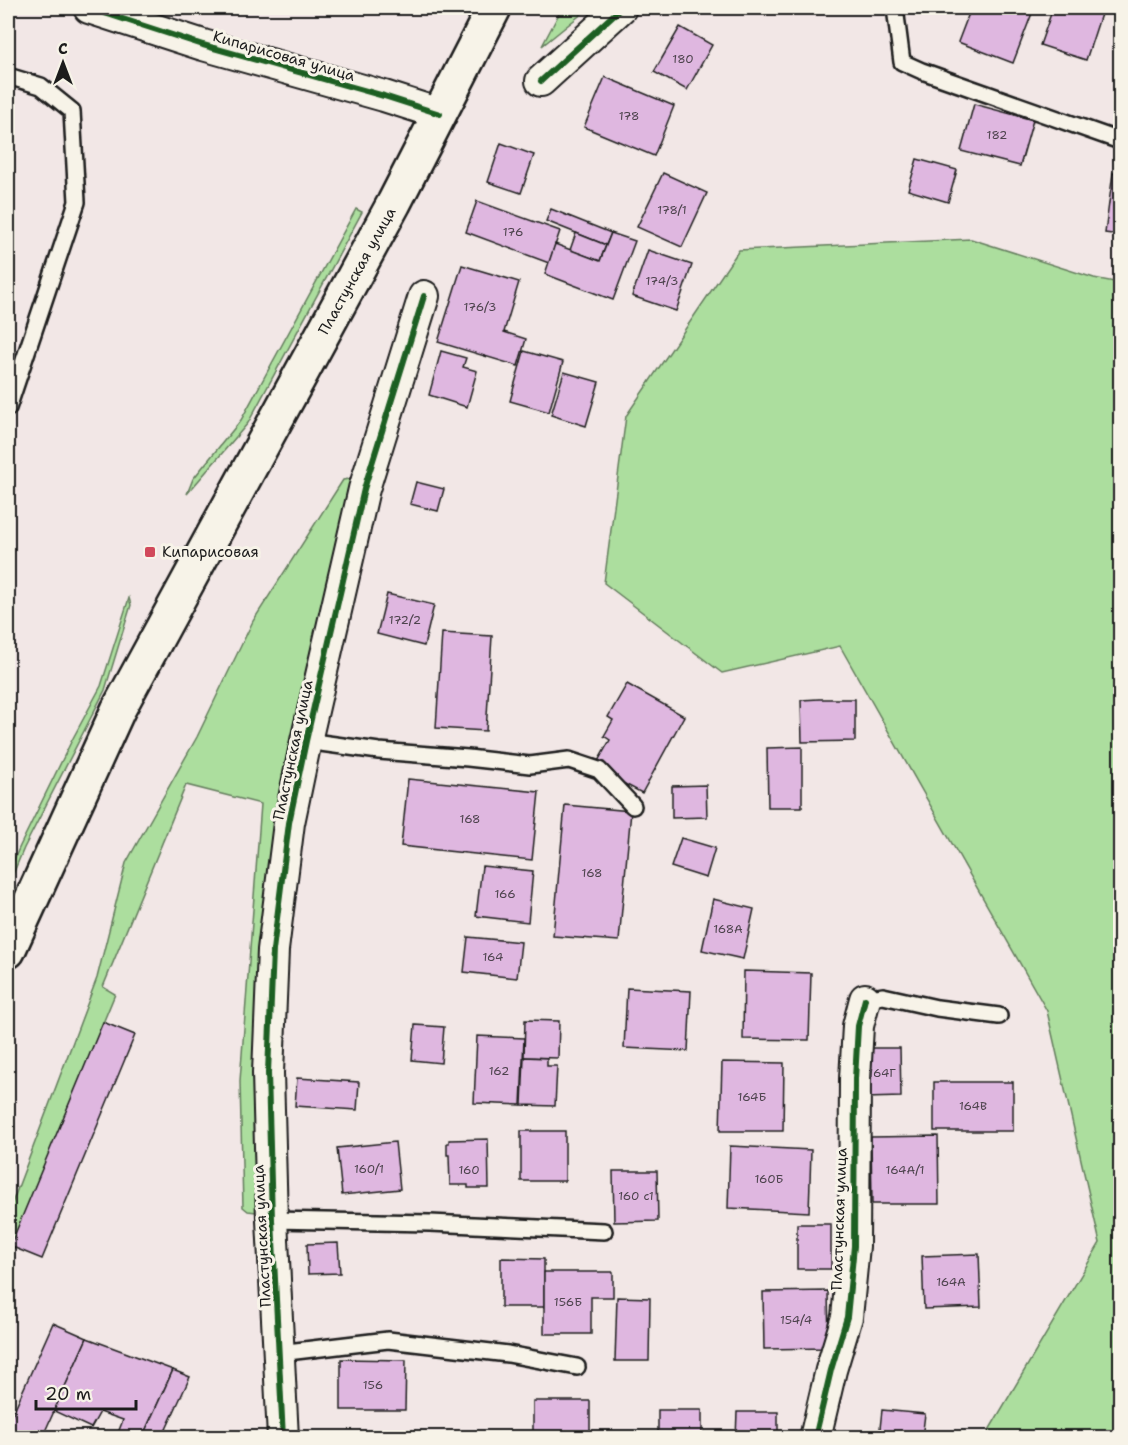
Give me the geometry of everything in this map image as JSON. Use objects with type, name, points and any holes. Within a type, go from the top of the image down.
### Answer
[{"type":"main road","name":"Пластунская улица","points":[[8,951],[118,710],[394,203],[494,8]]},
{"type":"street","name":"Кипарисовая улица","points":[[89,8],[202,45],[440,114]]},
{"type":"street","points":[[541,81],[621,8]]},
{"type":"street","name":"Пластунская улица","points":[[283,1437],[272,1220],[268,1073],[273,950],[289,823],[364,489],[424,296]]},
{"type":"street","name":"Пластунская улица","points":[[815,1437],[831,1370],[847,1317],[854,1246],[856,1058],[858,1026],[865,999]]},
{"type":"lane","points":[[895,8],[902,62],[1120,141]]},
{"type":"lane","points":[[8,76],[41,86],[72,111],[77,202],[8,408]]},
{"type":"lane","points":[[306,741],[379,751],[530,765],[569,760],[599,771],[633,806]]},
{"type":"lane","points":[[865,999],[883,996],[938,1008],[999,1016]]},
{"type":"lane","points":[[272,1220],[430,1223],[604,1231]]},
{"type":"lane","points":[[279,1353],[388,1341],[508,1354],[577,1367]]},
{"type":"green space","points":[[562,8],[589,8],[542,46]]},
{"type":"green space","points":[[356,209],[362,212],[248,423],[187,494],[193,479],[241,420]]},
{"type":"green space","points":[[971,239],[1094,278],[1120,283],[1120,1437],[985,1437],[1100,1243],[1047,1011],[840,646],[722,673],[604,583],[626,416],[739,250]]},
{"type":"green space","points":[[349,479],[353,483],[296,722],[262,1207],[256,1212],[248,1211],[243,1207],[240,1081],[261,804],[186,785],[103,987],[115,994],[8,1253],[8,1214],[97,978],[126,863],[197,737],[253,621],[343,480]]},
{"type":"green space","points":[[129,598],[131,605],[105,690],[24,848],[8,886],[8,873],[20,846],[101,686]]},
{"type":"building","points":[[971,8],[1034,8],[1013,63],[958,42]]},
{"type":"building","points":[[1053,8],[1103,8],[1086,60],[1040,45]]},
{"type":"building","points":[[680,27],[712,45],[687,90],[654,72]]},
{"type":"building","points":[[605,77],[674,106],[654,156],[584,127]]},
{"type":"building","points":[[974,104],[1033,120],[1020,166],[961,151]]},
{"type":"building","points":[[501,143],[534,155],[521,193],[488,182]]},
{"type":"building","points":[[917,159],[957,170],[948,202],[908,190]]},
{"type":"building","points":[[663,173],[707,193],[682,247],[637,227]]},
{"type":"building","points":[[1113,173],[1120,174],[1120,235],[1105,233]]},
{"type":"building","points":[[477,201],[560,231],[549,263],[466,232]]},
{"type":"building","points":[[551,209],[611,233],[606,245],[546,221]]},
{"type":"building","points":[[576,233],[606,245],[600,261],[570,250]]},
{"type":"building","points":[[611,233],[635,241],[613,300],[545,274],[555,244],[600,261]]},
{"type":"building","points":[[648,250],[692,265],[676,311],[632,296]]},
{"type":"building","points":[[462,265],[519,282],[504,332],[526,339],[518,366],[438,342]]},
{"type":"building","points":[[441,351],[466,358],[463,367],[477,371],[467,407],[429,395]]},
{"type":"building","points":[[524,351],[563,362],[549,412],[510,401]]},
{"type":"building","points":[[564,372],[599,382],[586,426],[551,415]]},
{"type":"building","points":[[416,482],[444,489],[438,511],[410,504]]},
{"type":"building","points":[[387,594],[434,605],[424,646],[377,634]]},
{"type":"building","points":[[442,633],[492,636],[486,731],[436,728]]},
{"type":"building","points":[[627,684],[684,716],[642,793],[602,772],[597,763],[610,740],[604,736],[613,720],[608,717]]},
{"type":"building","points":[[855,699],[855,741],[802,742],[801,700]]},
{"type":"building","points":[[802,747],[802,807],[768,807],[767,748]]},
{"type":"building","points":[[408,779],[539,792],[532,860],[401,846]]},
{"type":"building","points":[[706,785],[707,817],[672,818],[672,786]]},
{"type":"building","points":[[565,805],[631,811],[619,941],[553,936]]},
{"type":"building","points":[[681,838],[715,848],[706,878],[671,867]]},
{"type":"building","points":[[482,866],[533,871],[528,922],[476,916]]},
{"type":"building","points":[[713,899],[754,909],[743,959],[702,950]]},
{"type":"building","points":[[468,937],[521,942],[517,978],[464,972]]},
{"type":"building","points":[[744,971],[811,973],[809,1040],[743,1039]]},
{"type":"building","points":[[627,988],[691,991],[688,1051],[624,1048]]},
{"type":"building","points":[[525,1020],[559,1021],[558,1058],[524,1057]]},
{"type":"building","points":[[103,1022],[135,1035],[42,1259],[10,1246]]},
{"type":"building","points":[[415,1025],[444,1027],[441,1063],[412,1060]]},
{"type":"building","points":[[477,1036],[524,1038],[521,1105],[474,1103]]},
{"type":"building","points":[[864,1048],[900,1048],[901,1097],[865,1098]]},
{"type":"building","points":[[524,1057],[547,1058],[547,1066],[557,1066],[555,1106],[522,1105]]},
{"type":"building","points":[[722,1062],[784,1063],[783,1131],[720,1131]]},
{"type":"building","points":[[297,1078],[359,1082],[357,1110],[295,1106]]},
{"type":"building","points":[[934,1082],[1013,1082],[1013,1131],[934,1131]]},
{"type":"building","points":[[521,1131],[565,1131],[565,1181],[521,1181]]},
{"type":"building","points":[[938,1136],[939,1204],[872,1204],[871,1137]]},
{"type":"building","points":[[488,1139],[489,1188],[450,1185],[449,1155],[447,1155],[449,1140]]},
{"type":"building","points":[[395,1142],[400,1189],[342,1195],[337,1148]]},
{"type":"building","points":[[730,1146],[811,1150],[809,1212],[728,1208]]},
{"type":"building","points":[[613,1171],[657,1171],[658,1221],[614,1222]]},
{"type":"building","points":[[797,1224],[831,1224],[831,1269],[797,1269]]},
{"type":"building","points":[[338,1243],[340,1273],[308,1274],[307,1244]]},
{"type":"building","points":[[979,1254],[981,1307],[924,1309],[922,1256]]},
{"type":"building","points":[[501,1258],[544,1259],[544,1307],[501,1307]]},
{"type":"building","points":[[544,1272],[613,1272],[613,1297],[591,1297],[591,1334],[544,1334]]},
{"type":"building","points":[[828,1291],[829,1348],[764,1349],[763,1292]]},
{"type":"building","points":[[617,1297],[650,1298],[649,1361],[615,1361]]},
{"type":"building","points":[[53,1323],[87,1338],[42,1438],[8,1438],[8,1424]]},
{"type":"building","points":[[87,1338],[173,1370],[142,1438],[116,1438],[123,1420],[100,1412],[91,1428],[54,1411]]},
{"type":"building","points":[[341,1359],[406,1360],[405,1410],[341,1410]]},
{"type":"building","points":[[173,1370],[190,1377],[162,1438],[142,1438]]},
{"type":"building","points":[[533,1401],[590,1401],[590,1438],[533,1438]]},
{"type":"building","points":[[658,1410],[702,1410],[702,1438],[658,1438]]},
{"type":"building","points":[[882,1410],[925,1414],[922,1438],[879,1438]]},
{"type":"building","points":[[737,1412],[778,1412],[778,1438],[736,1438]]},
{"type":"cycle path","points":[[89,8],[203,45],[440,114]]},
{"type":"cycle path","points":[[541,81],[621,8]]},
{"type":"cycle path","points":[[283,1438],[272,1220],[268,1073],[273,950],[289,823],[364,489],[424,296]]},
{"type":"cycle path","points":[[815,1438],[831,1370],[847,1317],[854,1246],[855,1079],[858,1026],[865,999]]},
{"type":"place","name":"Кипарисовая","points":[[150,552]]}]
